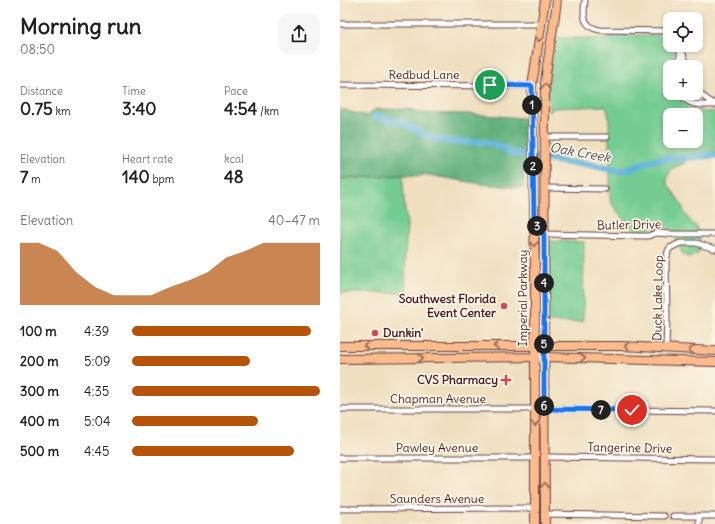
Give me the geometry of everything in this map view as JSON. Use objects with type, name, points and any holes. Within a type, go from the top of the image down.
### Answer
[{"type":"main road","name":"Imperial Parkway","points":[[535,524],[535,458],[544,357],[539,346],[533,192],[532,86],[544,0]]},
{"type":"main road","name":"Imperial Parkway","points":[[545,524],[544,457],[535,357],[539,346],[544,234],[545,82],[557,0]]},
{"type":"main road","points":[[533,192],[545,188]]},
{"type":"main road","points":[[534,218],[538,231],[540,234],[544,234]]},
{"type":"main road","points":[[340,346],[622,346],[715,351]]},
{"type":"main road","points":[[614,359],[624,355],[657,356],[665,352],[666,348]]},
{"type":"main road","points":[[340,359],[544,357],[715,362]]},
{"type":"street","points":[[585,0],[583,13],[584,18],[589,25],[594,28],[600,30],[663,31]]},
{"type":"street","points":[[340,24],[541,24]]},
{"type":"street","name":"Redbud Lane","points":[[340,85],[532,86]]},
{"type":"street","points":[[703,97],[715,104]]},
{"type":"street","points":[[685,100],[691,104],[698,105],[715,104]]},
{"type":"street","points":[[545,137],[607,138]]},
{"type":"street","points":[[545,188],[605,189]]},
{"type":"street","name":"Butler Drive","points":[[544,234],[640,236],[648,236],[656,233],[715,234]]},
{"type":"street","name":"Duck Lake Loop","points":[[666,348],[666,262],[668,251],[670,248],[680,243],[696,243],[715,249]]},
{"type":"street","name":"Chapman Avenue","points":[[340,409],[715,411]]},
{"type":"street","name":"Tangerine Drive","points":[[544,457],[715,459]]},
{"type":"street","name":"Pawley Avenue","points":[[340,458],[535,458]]},
{"type":"street","name":"Saunders Avenue","points":[[340,509],[535,508]]},
{"type":"street","points":[[545,514],[664,516]]},
{"type":"street","points":[[673,516],[715,516]]},
{"type":"street","points":[[699,516],[699,524]]},
{"type":"green space","points":[[615,35],[663,35],[663,52],[674,52],[674,60],[663,60],[663,100],[681,100],[689,108],[663,108],[663,148],[703,148],[703,111],[715,112],[715,155],[693,156],[687,159],[683,164],[676,166],[671,170],[667,177],[667,183],[682,205],[684,212],[696,226],[700,239],[699,252],[693,256],[687,257],[682,253],[669,228],[656,226],[643,232],[637,232],[615,209],[610,201],[609,124],[606,106],[554,108],[549,113],[548,90],[551,62],[556,37],[595,39]]},
{"type":"green space","points":[[340,109],[367,116],[376,109],[409,109],[422,113],[472,114],[524,118],[524,188],[480,184],[422,174],[422,176],[403,175],[340,179]]},
{"type":"green space","points":[[403,175],[407,225],[405,255],[406,293],[340,293],[340,179]]},
{"type":"green space","points":[[547,241],[584,242],[583,322],[546,322]]},
{"type":"waterway","name":"Oak Creek","points":[[374,116],[402,123],[433,139],[459,142],[485,142],[501,147],[508,152],[569,163],[586,164],[618,171],[630,169],[657,159],[715,155]]},
{"type":"place","name":"Southwest Florida Event Center","points":[[504,306]]},
{"type":"place","name":"Dunkin'","points":[[375,333]]},
{"type":"place","name":"CVS Pharmacy","points":[[506,380]]},
{"type":"route","points":[[490,85],[532,86],[534,218],[538,231],[540,234],[544,234],[544,409],[632,410]]}]
